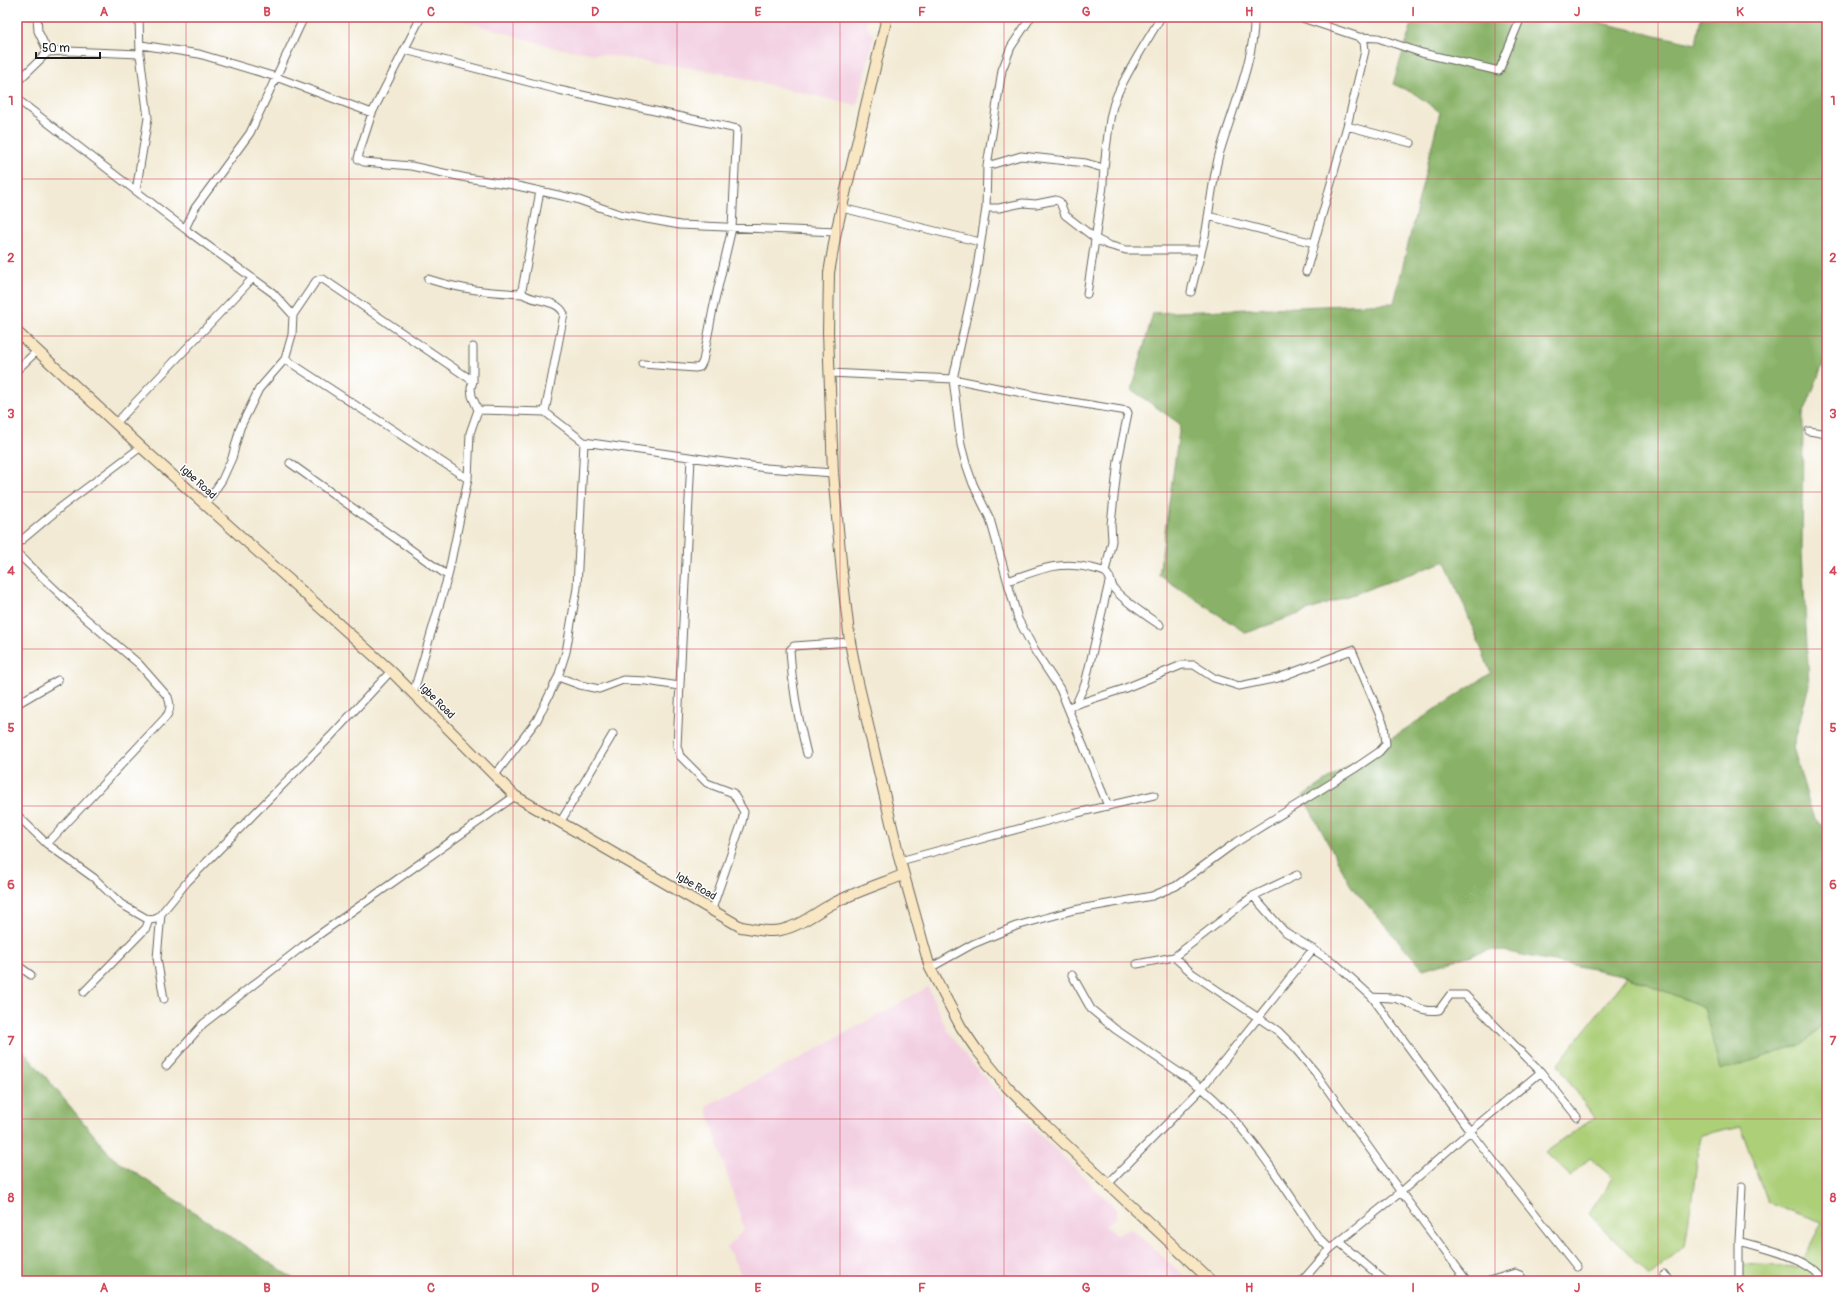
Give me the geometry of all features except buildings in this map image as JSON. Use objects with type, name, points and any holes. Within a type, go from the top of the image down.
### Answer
[{"type":"main road","points":[[887,17],[836,232],[829,273],[830,373],[833,473],[850,642],[903,875],[930,968],[961,1027],[986,1061],[1034,1114],[1107,1185],[1211,1281]]},
{"type":"main road","name":"Igbe Road","points":[[17,332],[141,447],[391,671],[515,796],[742,927],[765,931],[793,927],[854,893],[903,875]]},
{"type":"street","points":[[37,17],[38,31],[48,52]]},
{"type":"street","points":[[136,191],[148,118],[140,54],[141,45],[139,17]]},
{"type":"street","points":[[185,229],[195,208],[250,133],[304,17]]},
{"type":"street","points":[[421,17],[372,113],[358,160],[364,162],[411,166],[540,190],[576,199],[619,214],[680,225],[836,232]]},
{"type":"street","points":[[1031,17],[1011,47],[1002,70],[987,166],[986,208],[976,274],[953,379],[961,445],[966,464],[973,484],[990,518],[1018,619],[1035,651],[1060,689],[1108,806]]},
{"type":"street","points":[[1087,294],[1103,186],[1103,168],[1109,122],[1117,96],[1128,73],[1161,17]]},
{"type":"street","points":[[1191,292],[1208,216],[1219,156],[1255,31],[1254,17]]},
{"type":"street","points":[[1299,17],[1359,37],[1378,38],[1422,53],[1499,71],[1521,17]]},
{"type":"street","points":[[1306,272],[1347,126],[1365,51],[1364,42],[1359,37]]},
{"type":"street","points":[[141,45],[199,54],[276,77],[372,113]]},
{"type":"street","points":[[405,50],[559,90],[737,129],[732,228],[713,309],[703,362],[696,368],[643,364]]},
{"type":"street","points":[[17,82],[48,52],[140,54]]},
{"type":"street","points":[[17,99],[185,229],[273,293],[293,315]]},
{"type":"street","points":[[1347,126],[1411,143]]},
{"type":"street","points":[[987,166],[1021,156],[1086,163],[1103,168]]},
{"type":"street","points":[[523,294],[522,290],[540,190]]},
{"type":"street","points":[[986,208],[999,208],[1023,203],[1044,203],[1056,200],[1060,202],[1065,215],[1096,239],[1126,250],[1201,250]]},
{"type":"street","points":[[842,208],[980,242]]},
{"type":"street","points":[[1208,216],[1314,243]]},
{"type":"street","points":[[116,423],[252,279]]},
{"type":"street","points":[[206,505],[222,480],[232,458],[240,428],[259,389],[284,359],[292,334],[293,315],[316,282],[320,279],[323,279],[473,381]]},
{"type":"street","points":[[428,279],[453,287],[480,292],[523,294],[556,305],[562,310],[564,314],[545,412]]},
{"type":"street","points":[[413,694],[448,576],[468,479],[470,433],[478,410],[472,396],[473,347]]},
{"type":"street","points":[[17,370],[38,350]]},
{"type":"street","points":[[284,359],[468,479]]},
{"type":"street","points":[[830,373],[953,379],[1042,397],[1127,411],[1112,507],[1108,575],[1086,684],[1076,704]]},
{"type":"street","points":[[478,410],[545,412],[584,442],[766,468],[833,473]]},
{"type":"street","points":[[1809,431],[1827,434]]},
{"type":"street","points":[[495,775],[537,720],[558,677],[566,652],[577,588],[584,442]]},
{"type":"street","points":[[17,544],[61,507],[141,447]]},
{"type":"street","points":[[691,458],[677,740],[680,756],[707,783],[733,793],[744,812],[742,822],[712,909]]},
{"type":"street","points":[[290,463],[448,576]]},
{"type":"street","points":[[17,553],[85,618],[139,664],[168,697],[170,703],[170,710],[165,718],[47,844]]},
{"type":"street","points":[[1008,581],[1053,565],[1069,564],[1083,566],[1108,575],[1115,589],[1143,614],[1160,625]]},
{"type":"street","points":[[807,754],[793,689],[790,650],[794,646],[850,642]]},
{"type":"street","points":[[930,968],[973,944],[1016,926],[1074,910],[1152,896],[1176,886],[1232,845],[1354,770],[1379,752],[1386,744],[1384,726],[1352,650],[1278,678],[1239,686],[1214,678],[1194,665],[1182,664],[1123,689],[1068,707]]},
{"type":"street","points":[[17,815],[47,844],[94,878],[121,904],[149,920],[156,919],[187,882],[331,736],[391,671]]},
{"type":"street","points":[[558,677],[580,685],[599,689],[624,680],[647,681],[679,686]]},
{"type":"street","points":[[17,704],[58,680]]},
{"type":"street","points":[[561,822],[613,734]]},
{"type":"street","points":[[900,861],[1154,795]]},
{"type":"street","points":[[166,1066],[203,1024],[303,946],[515,796]]},
{"type":"street","points":[[1137,964],[1174,957],[1253,896],[1297,875]]},
{"type":"street","points":[[1253,896],[1284,931],[1336,964],[1372,997],[1470,1131],[1577,1267]]},
{"type":"street","points":[[161,914],[157,958],[164,999]]},
{"type":"street","points":[[84,992],[146,928],[149,920]]},
{"type":"street","points":[[1107,1185],[1202,1088],[1312,949]]},
{"type":"street","points":[[1174,957],[1193,974],[1258,1016],[1278,1031],[1305,1059],[1467,1281]]},
{"type":"street","points":[[17,965],[31,975]]},
{"type":"street","points":[[1072,975],[1092,1009],[1115,1029],[1213,1097],[1245,1133],[1318,1237],[1330,1250]]},
{"type":"street","points":[[1372,997],[1395,998],[1406,1001],[1419,1009],[1430,1011],[1439,1010],[1450,995],[1465,995],[1541,1072],[1578,1117]]},
{"type":"street","points":[[1302,1281],[1339,1242],[1401,1192],[1470,1131],[1541,1072]]},
{"type":"street","points":[[1739,1281],[1739,1241],[1742,1187]]},
{"type":"street","points":[[1739,1241],[1797,1260],[1819,1272],[1823,1281]]},
{"type":"street","points":[[1339,1242],[1385,1281]]},
{"type":"street","points":[[1489,1281],[1515,1273],[1520,1274],[1524,1281]]},
{"type":"street","points":[[1664,1274],[1669,1281]]},
{"type":"shaded area","points":[[452,17],[868,17],[866,26],[874,36],[857,106],[717,72],[556,48]]},
{"type":"shaded area","points":[[928,987],[947,1030],[971,1062],[1008,1103],[1117,1210],[1116,1218],[1105,1226],[1116,1234],[1132,1229],[1190,1281],[745,1281],[727,1248],[744,1229],[706,1106],[797,1060]]},
{"type":"green space","points":[[1414,17],[1584,17],[1584,19],[1696,44],[1701,17],[1821,17],[1825,25],[1827,33],[1827,50],[1822,85],[1827,91],[1827,354],[1803,415],[1802,551],[1809,685],[1793,747],[1814,820],[1827,828],[1827,1019],[1803,1044],[1720,1071],[1704,1007],[1627,976],[1493,949],[1423,969],[1351,886],[1303,796],[1491,673],[1446,561],[1246,633],[1159,575],[1180,424],[1132,390],[1153,313],[1394,303],[1440,112],[1415,94],[1393,84]]},
{"type":"green space","points":[[1627,976],[1803,1044],[1827,1019],[1827,1281],[1745,1281],[1741,1264],[1799,1267],[1822,1222],[1768,1202],[1740,1126],[1701,1135],[1685,1246],[1649,1275],[1589,1214],[1613,1178],[1590,1158],[1570,1176],[1545,1152],[1594,1118],[1558,1064]]},
{"type":"green space","points":[[17,1049],[24,1051],[113,1158],[297,1281],[17,1281]]}]
